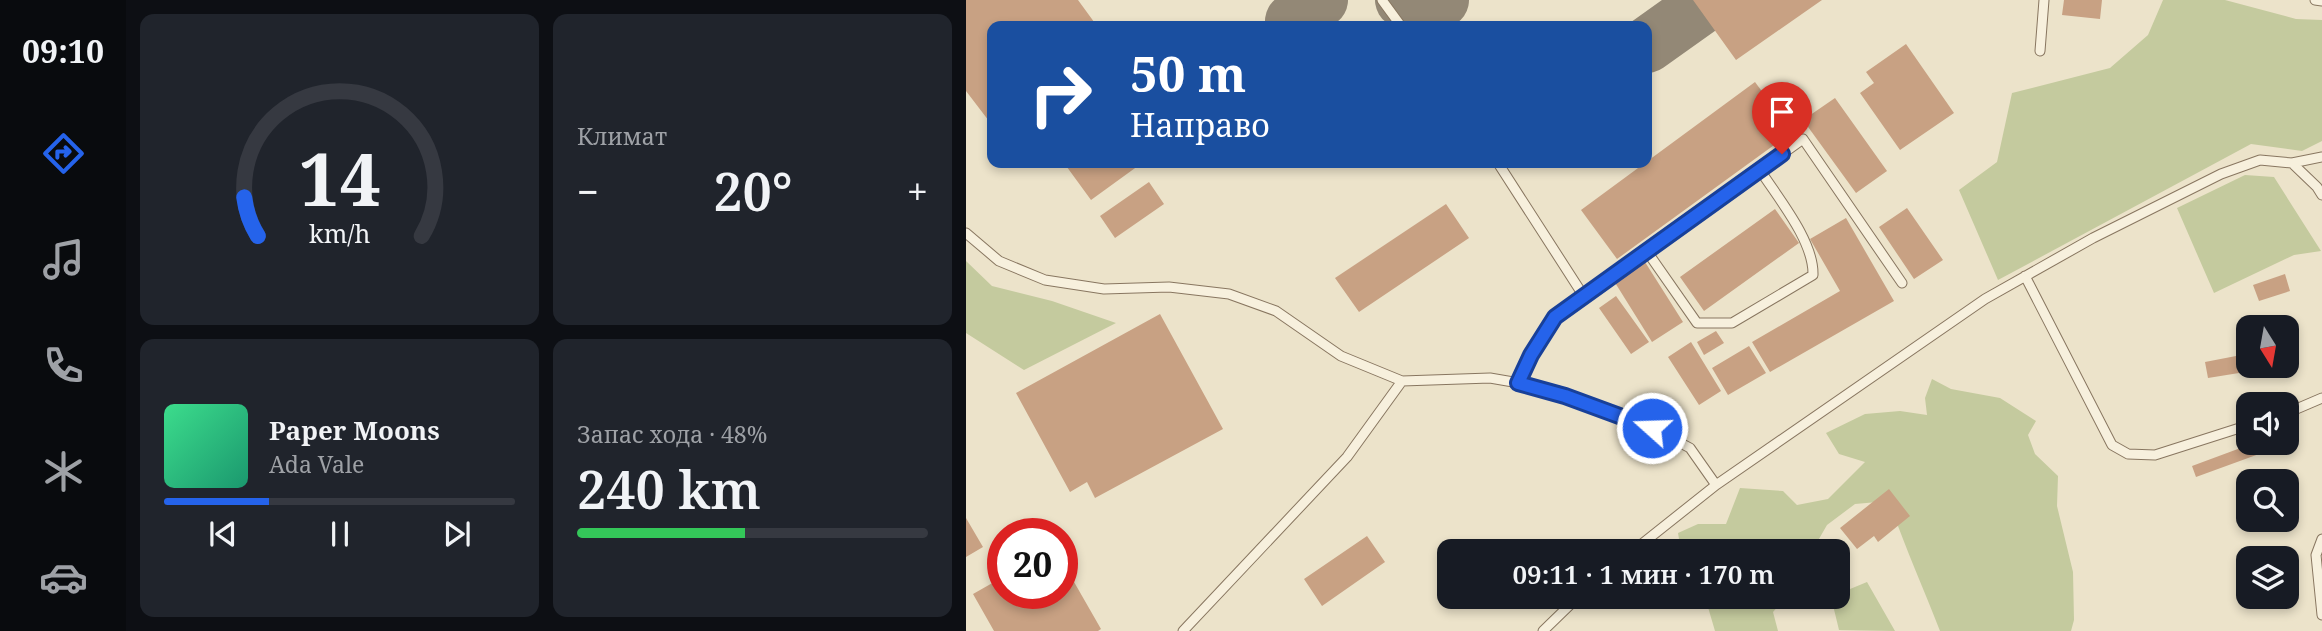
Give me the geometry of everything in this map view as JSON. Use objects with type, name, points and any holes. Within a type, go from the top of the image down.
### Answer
[{"type":"lane","points":[[1382,0],[1397,21]]},
{"type":"lane","points":[[2040,51],[2044,0]]},
{"type":"lane","points":[[2315,0],[2322,1]]},
{"type":"lane","points":[[1518,383],[1531,355],[1555,317],[1803,139],[1902,283]]},
{"type":"lane","points":[[1648,539],[1716,485],[1985,299],[2025,276],[2093,238],[2221,174],[2260,160],[2292,163],[2322,157]]},
{"type":"lane","points":[[2292,163],[2322,195]]},
{"type":"lane","points":[[1501,168],[1583,295]]},
{"type":"lane","points":[[1646,250],[1698,323],[1732,323],[1813,275],[1813,265],[1804,240],[1760,170]]},
{"type":"lane","points":[[966,233],[999,261],[1045,280],[1104,289],[1169,286],[1229,294],[1276,311],[1341,356],[1402,381],[1490,378],[1565,396],[1652,428],[1690,448],[1716,485]]},
{"type":"lane","points":[[2025,276],[2112,445],[2128,454],[2155,455],[2236,429]]},
{"type":"lane","points":[[1183,631],[1347,457],[1402,381]]},
{"type":"lane","points":[[2299,408],[2322,398]]},
{"type":"lane","points":[[2322,539],[2316,555],[2322,615]]},
{"type":"lane","points":[[1543,631],[1566,609]]},
{"type":"green space","points":[[2163,0],[2225,0],[2296,19],[2322,20],[2322,141],[2302,151],[2251,144],[1998,280],[1959,190],[1997,162],[2012,93],[2110,68],[2148,35]]},
{"type":"green space","points":[[2245,175],[2274,177],[2321,251],[2294,255],[2214,293],[2177,208]]},
{"type":"green space","points":[[966,261],[992,286],[1052,301],[1116,323],[1024,370],[966,333]]},
{"type":"green space","points":[[1932,379],[1951,389],[2000,398],[2036,421],[2028,435],[2035,454],[2058,476],[2057,506],[2073,572],[2074,620],[2071,631],[1940,631],[1889,501],[1855,504],[1827,525],[1819,539],[1679,539],[1678,533],[1698,524],[1726,524],[1740,488],[1783,491],[1797,505],[1828,499],[1865,462],[1839,454],[1826,433],[1865,414],[1900,411],[1927,415],[1925,398]]},
{"type":"green space","points":[[1867,582],[1895,631],[1839,630],[1834,609],[1850,609],[1850,589]]},
{"type":"green space","points":[[1709,609],[1776,609],[1773,612],[1778,631],[1715,631]]},
{"type":"building","points":[[966,0],[1078,0],[1093,21],[987,21],[987,118],[966,91]]},
{"type":"building","points":[[1693,0],[1822,0],[1736,60]]},
{"type":"building","points":[[2064,0],[2102,0],[2100,19],[2062,15]]},
{"type":"building","points":[[1906,44],[1954,113],[1900,150],[1860,93],[1874,83],[1866,72]]},
{"type":"building","points":[[1755,82],[1792,132],[1617,259],[1581,210],[1638,168],[1652,168],[1652,158]]},
{"type":"building","points":[[1835,98],[1887,171],[1856,193],[1803,120]]},
{"type":"building","points":[[1068,168],[1135,168],[1091,200]]},
{"type":"building","points":[[1149,182],[1164,204],[1115,238],[1100,216]]},
{"type":"building","points":[[1446,204],[1469,238],[1359,312],[1335,278]]},
{"type":"building","points":[[1907,208],[1943,260],[1914,279],[1879,227]]},
{"type":"building","points":[[1775,209],[1799,243],[1704,311],[1680,277]]},
{"type":"building","points":[[1846,218],[1894,301],[1770,372],[1752,342],[1840,291],[1810,239]]},
{"type":"building","points":[[1645,262],[1683,322],[1652,342],[1614,281]]},
{"type":"building","points":[[2285,274],[2290,291],[2259,301],[2253,285]]},
{"type":"building","points":[[1616,296],[1649,342],[1631,354],[1599,308]]},
{"type":"building","points":[[1160,314],[1223,429],[1095,498],[1087,482],[1070,492],[1016,393]]},
{"type":"building","points":[[1716,331],[1724,343],[1704,355],[1697,342]]},
{"type":"building","points":[[1691,342],[1721,391],[1699,405],[1668,357]]},
{"type":"building","points":[[1749,346],[1766,373],[1728,395],[1712,368]]},
{"type":"building","points":[[2236,356],[2236,373],[2208,378],[2205,362]]},
{"type":"building","points":[[2236,450],[2236,455],[2256,455],[2196,477],[2192,466]]},
{"type":"building","points":[[1889,489],[1910,516],[1878,542],[1874,536],[1857,549],[1840,528]]},
{"type":"building","points":[[966,518],[983,547],[966,557]]},
{"type":"building","points":[[1367,536],[1385,562],[1322,606],[1304,579]]},
{"type":"building","points":[[987,586],[987,609],[1078,609],[1078,589],[1101,629],[994,631],[973,594]]},
{"type":"taxiway","points":[[1293,21],[1320,0]]},
{"type":"taxiway","points":[[1403,0],[1419,4],[1441,0]]},
{"type":"taxiway","points":[[1652,41],[1699,8]]},
{"type":"route","points":[[1652,428],[1565,396],[1518,383],[1531,355],[1555,317],[1782,154]]}]
